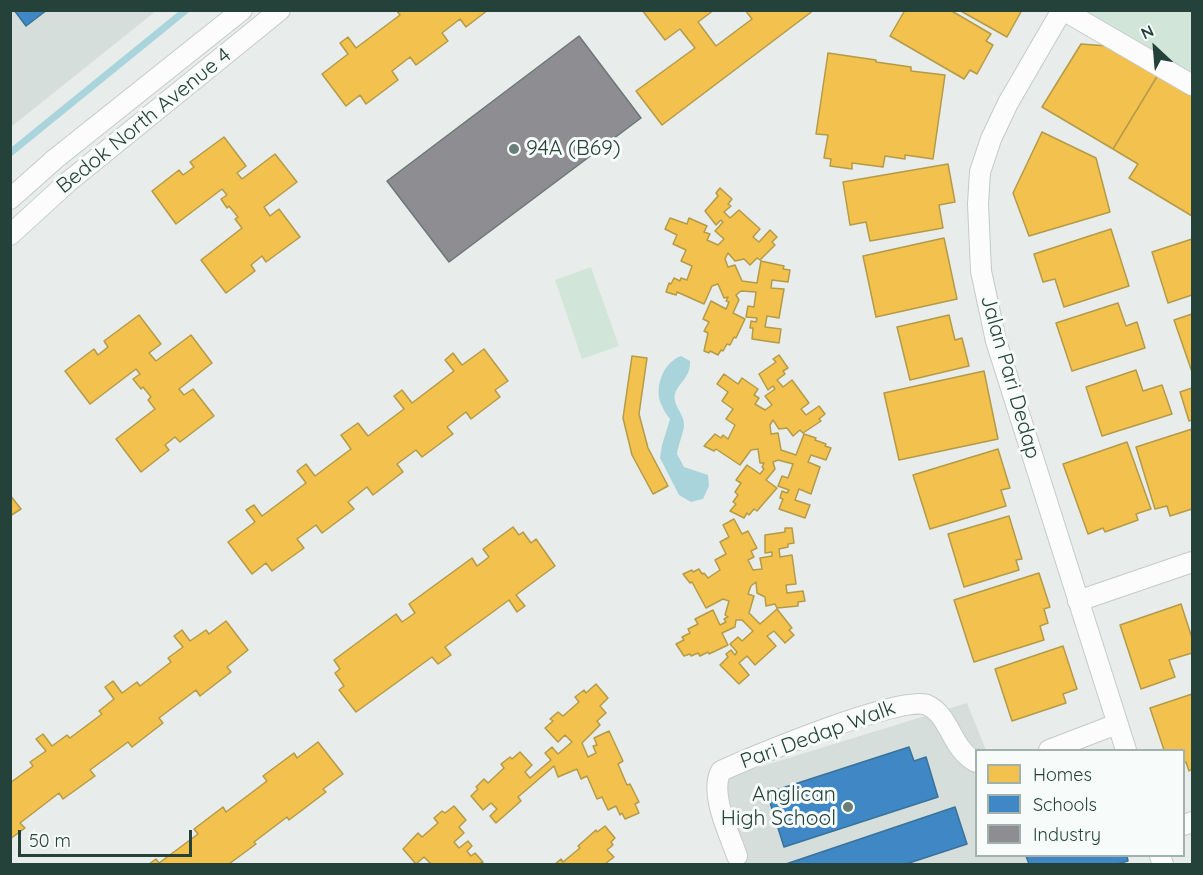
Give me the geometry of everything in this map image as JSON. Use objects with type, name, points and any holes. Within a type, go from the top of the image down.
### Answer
[{"type":"street","name":"Bedok North Avenue 4","points":[[10,199],[55,159],[242,10]]},
{"type":"street","name":"Bedok North Avenue 4","points":[[10,235],[68,182],[280,10]]},
{"type":"street","points":[[1062,10],[1192,85]]},
{"type":"street","name":"Jalan Pari Dedap","points":[[1062,10],[1008,103],[991,139],[980,172],[978,237],[981,271],[996,340],[1126,749]]},
{"type":"street","points":[[1078,601],[1192,562]]},
{"type":"street","name":"Pari Dedap Walk","points":[[737,856],[716,793],[717,778],[721,771],[782,744],[856,719],[917,702],[930,706],[938,713],[957,746],[975,761]]},
{"type":"street","points":[[1052,749],[1117,724]]},
{"type":"shaded area","points":[[11,11],[156,11],[11,127]]},
{"type":"shaded area","name":"Anglican High School","points":[[967,703],[986,749],[975,749],[975,857],[1026,857],[1030,864],[737,864],[714,781]]},
{"type":"green space","points":[[1063,11],[1192,11],[1192,85]]},
{"type":"green space","points":[[591,267],[619,346],[582,359],[555,280]]},
{"type":"water","points":[[681,356],[690,361],[690,367],[675,394],[675,402],[684,422],[677,454],[684,467],[708,475],[709,486],[703,499],[691,502],[679,495],[660,458],[670,419],[659,399],[659,384],[669,364]]},
{"type":"building: Homes","points":[[396,10],[488,10],[466,27],[460,19],[442,33],[448,41],[416,65],[410,57],[392,71],[398,80],[366,104],[360,95],[346,106],[322,74],[348,54],[340,43],[348,37],[356,48],[400,15]]},
{"type":"building: Homes","points":[[642,10],[714,10],[698,22],[716,46],[752,19],[745,10],[814,10],[662,125],[636,91],[695,48],[680,29],[665,40]]},
{"type":"building: Homes","points":[[905,10],[950,10],[991,34],[986,41],[993,45],[977,74],[970,70],[964,79],[890,36]]},
{"type":"building: Homes","points":[[959,10],[1022,10],[1007,37]]},
{"type":"building: Homes","points":[[1081,44],[1122,47],[1161,70],[1113,149],[1042,107]]},
{"type":"building: Homes","points":[[828,53],[911,67],[911,71],[945,75],[933,159],[905,155],[905,159],[885,156],[883,167],[852,163],[852,169],[830,166],[831,159],[824,158],[828,135],[816,134]]},
{"type":"building: Homes","points":[[1161,70],[1192,89],[1192,216],[1129,178],[1138,164],[1113,149]]},
{"type":"building: Homes","points":[[1042,132],[1096,158],[1110,212],[1029,236],[1013,193]]},
{"type":"building: Homes","points":[[224,137],[246,166],[237,173],[242,179],[275,154],[297,182],[264,207],[270,216],[279,209],[300,237],[266,262],[262,256],[251,265],[255,271],[226,293],[201,260],[242,228],[235,219],[238,217],[229,206],[227,208],[221,199],[227,195],[222,189],[176,224],[152,191],[179,170],[183,175],[194,167],[190,162]]},
{"type":"building: Homes","points":[[948,164],[955,202],[939,205],[943,228],[870,241],[866,222],[850,225],[843,182]]},
{"type":"building: Homes","points":[[720,188],[732,199],[728,204],[731,206],[724,212],[730,218],[739,210],[760,229],[753,237],[759,242],[770,230],[777,237],[772,242],[775,245],[760,260],[757,258],[750,265],[744,259],[735,261],[728,253],[725,259],[728,267],[735,265],[742,281],[757,283],[761,261],[784,266],[783,269],[790,270],[788,282],[772,280],[771,288],[784,289],[779,318],[767,316],[765,327],[781,329],[779,343],[752,339],[751,321],[756,322],[757,318],[746,317],[748,306],[754,307],[756,292],[741,291],[736,295],[739,300],[733,313],[745,319],[736,338],[734,337],[730,345],[727,344],[718,355],[704,351],[708,333],[704,331],[709,322],[703,319],[711,301],[726,309],[729,302],[726,301],[728,297],[724,298],[718,284],[712,286],[704,304],[677,292],[676,295],[666,292],[669,283],[671,284],[674,278],[680,281],[681,278],[687,280],[692,266],[681,261],[686,250],[673,244],[677,235],[665,229],[670,218],[687,224],[689,218],[707,226],[704,232],[710,234],[707,240],[718,245],[724,239],[715,231],[723,222],[721,220],[716,225],[705,211],[718,196],[716,193]]},
{"type":"building: Homes","points":[[1111,229],[1129,286],[1064,307],[1055,279],[1043,282],[1034,254]]},
{"type":"building: Homes","points":[[944,238],[957,299],[876,317],[863,256]]},
{"type":"building: Homes","points":[[1192,239],[1192,295],[1168,303],[1152,252]]},
{"type":"building: Homes","points":[[1118,303],[1126,326],[1137,322],[1145,348],[1072,371],[1056,323]]},
{"type":"building: Homes","points":[[1192,314],[1192,372],[1174,320]]},
{"type":"building: Homes","points":[[139,315],[161,344],[149,353],[156,361],[191,335],[212,363],[179,389],[184,395],[193,389],[214,416],[180,442],[175,437],[165,445],[169,450],[141,472],[116,439],[155,409],[148,400],[151,397],[133,379],[140,374],[136,369],[90,404],[65,371],[94,349],[98,355],[108,347],[104,341]]},
{"type":"building: Homes","points":[[949,315],[955,340],[962,338],[969,366],[910,380],[897,327]]},
{"type":"building: Homes","points":[[484,349],[508,381],[495,390],[500,397],[471,419],[466,412],[447,427],[453,434],[422,457],[416,450],[397,464],[403,472],[373,495],[367,487],[348,502],[354,509],[322,533],[316,525],[297,539],[304,548],[272,571],[266,563],[252,574],[228,542],[255,522],[246,510],[254,505],[262,516],[306,483],[297,471],[306,464],[315,476],[351,449],[341,435],[358,423],[368,436],[404,409],[394,396],[402,390],[412,403],[454,371],[445,360],[453,353],[462,365]]},
{"type":"building: Homes","points":[[779,355],[788,368],[783,371],[785,374],[777,380],[783,387],[792,380],[809,403],[801,409],[806,415],[819,406],[825,414],[819,419],[821,421],[803,433],[800,430],[793,436],[787,428],[779,429],[773,420],[770,425],[771,434],[778,433],[781,450],[796,455],[804,434],[816,438],[815,440],[831,448],[826,460],[811,455],[808,462],[820,467],[811,494],[799,489],[795,500],[810,505],[805,518],[779,509],[783,499],[780,498],[782,491],[787,493],[789,490],[778,486],[782,476],[788,478],[793,464],[778,460],[773,462],[775,469],[766,480],[777,488],[757,511],[754,509],[744,518],[730,511],[736,504],[733,502],[738,495],[735,492],[741,483],[736,480],[747,465],[760,474],[764,469],[762,467],[764,463],[760,463],[758,449],[751,450],[740,465],[716,449],[714,451],[704,446],[715,434],[721,438],[723,435],[728,439],[735,425],[726,419],[733,409],[722,401],[728,392],[717,384],[724,374],[738,384],[742,378],[758,389],[754,395],[759,398],[755,404],[765,410],[772,405],[765,396],[775,389],[773,386],[768,390],[759,374],[776,362],[773,359]]},
{"type":"building: Homes","points":[[632,356],[647,358],[639,414],[648,448],[668,486],[653,494],[632,455],[623,418]]},
{"type":"building: Homes","points":[[1136,370],[1143,391],[1162,385],[1172,414],[1102,436],[1086,387]]},
{"type":"building: Homes","points":[[984,371],[998,439],[899,460],[884,393]]},
{"type":"building: Homes","points":[[1192,388],[1192,420],[1189,421],[1180,392]]},
{"type":"building: Homes","points":[[1192,429],[1192,509],[1170,516],[1167,506],[1155,509],[1136,447]]},
{"type":"building: Homes","points":[[1127,442],[1151,509],[1136,514],[1138,520],[1105,532],[1103,528],[1088,534],[1063,464]]},
{"type":"building: Homes","points":[[998,449],[1010,488],[1001,490],[1006,506],[930,529],[913,475]]},
{"type":"building: Homes","points":[[10,495],[21,509],[10,516]]},
{"type":"building: Homes","points":[[1009,516],[1022,559],[1016,560],[1019,570],[964,587],[948,534]]},
{"type":"building: Homes","points":[[734,519],[742,534],[748,531],[757,548],[751,551],[754,557],[748,560],[753,570],[762,569],[760,558],[772,556],[772,552],[765,553],[765,535],[785,532],[785,528],[792,528],[794,543],[779,549],[780,557],[792,555],[796,584],[786,585],[787,593],[803,591],[805,601],[798,602],[798,606],[777,608],[775,604],[766,606],[765,597],[757,593],[756,582],[751,586],[748,594],[754,596],[749,613],[760,624],[777,609],[792,628],[789,630],[794,635],[785,643],[774,631],[767,636],[776,646],[755,665],[747,656],[739,663],[749,675],[739,684],[720,665],[731,650],[735,655],[737,652],[730,644],[738,637],[742,641],[753,631],[742,620],[736,620],[735,627],[722,633],[728,645],[709,654],[708,652],[700,656],[698,653],[684,656],[676,644],[690,633],[688,629],[698,624],[695,619],[713,610],[720,625],[726,622],[724,619],[728,617],[725,615],[729,601],[723,599],[706,608],[692,582],[690,583],[683,574],[699,569],[708,578],[720,570],[715,560],[726,554],[720,542],[729,537],[723,525]]},
{"type":"building: Homes","points":[[513,527],[519,535],[523,532],[531,543],[536,539],[555,566],[516,595],[525,606],[517,612],[509,600],[445,647],[451,655],[438,664],[432,657],[356,712],[339,690],[344,686],[335,673],[340,669],[334,660],[396,614],[402,622],[415,613],[409,604],[472,558],[477,566],[489,557],[483,549]]},
{"type":"building: Homes","points":[[1039,573],[1050,607],[1044,609],[1048,623],[1040,626],[1044,640],[974,662],[954,600]]},
{"type":"building: Homes","points":[[1181,604],[1192,638],[1192,653],[1169,660],[1175,677],[1141,689],[1120,625]]},
{"type":"building: Homes","points":[[226,621],[248,650],[227,667],[231,672],[200,696],[196,690],[159,718],[163,723],[132,747],[128,742],[90,770],[95,776],[63,799],[59,793],[20,823],[25,828],[10,839],[10,783],[33,766],[30,762],[46,751],[36,739],[43,734],[52,746],[67,735],[70,738],[102,714],[99,711],[114,699],[105,687],[113,681],[122,693],[137,682],[140,686],[171,662],[168,658],[183,647],[174,636],[182,630],[190,641],[206,630],[209,634]]},
{"type":"building: Homes","points":[[1063,646],[1077,689],[1063,694],[1066,703],[1012,721],[995,669]]},
{"type":"building: Homes","points":[[596,684],[608,698],[600,706],[606,713],[597,721],[600,725],[582,743],[588,757],[596,753],[593,746],[597,745],[594,738],[609,731],[623,761],[618,764],[627,785],[630,784],[639,802],[635,804],[639,813],[625,819],[622,813],[620,815],[616,806],[608,810],[602,797],[597,799],[587,776],[581,779],[577,769],[558,777],[554,766],[518,797],[521,801],[496,823],[490,816],[497,809],[491,803],[483,810],[471,796],[478,789],[476,787],[484,779],[488,783],[504,768],[501,764],[520,752],[532,765],[525,772],[530,778],[551,760],[545,753],[552,747],[558,754],[572,742],[565,735],[558,742],[545,728],[558,712],[563,716],[579,702],[575,697],[584,690],[586,693]]},
{"type":"building: Homes","points":[[1192,694],[1192,769],[1189,771],[1185,762],[1185,749],[1164,749],[1150,708]]},
{"type":"building: Homes","points":[[318,742],[343,774],[323,789],[326,792],[289,820],[287,817],[229,864],[149,864],[156,859],[159,863],[198,834],[194,829],[223,807],[226,812],[267,781],[263,776],[294,753],[297,758]]},
{"type":"building: Homes","points":[[454,806],[466,820],[459,827],[464,833],[454,842],[459,848],[468,841],[472,846],[467,851],[471,856],[475,853],[483,862],[479,864],[431,864],[424,857],[416,864],[403,849],[418,833],[422,837],[438,823],[434,818],[442,811],[445,813]]},
{"type":"building: Homes","points":[[605,826],[615,838],[611,842],[613,845],[607,850],[614,857],[605,864],[555,864],[561,859],[563,862],[596,830],[597,832]]},
{"type":"building: Schools","points":[[14,10],[47,10],[26,26]]},
{"type":"building: Schools","points":[[909,747],[914,761],[926,757],[938,797],[784,847],[767,793]]},
{"type":"building: Schools","points":[[955,807],[967,844],[906,864],[786,864]]},
{"type":"building: Schools","points":[[1026,857],[1127,857],[1128,861],[1117,864],[1029,864]]},
{"type":"building: Industry","name":"94A (B69)","points":[[579,36],[641,118],[449,262],[387,181]]},
{"type":"waterway","points":[[10,153],[186,10]]},
{"type":"place","name":"94A (B69)","points":[[514,149]]},
{"type":"place","name":"Anglican High School","points":[[848,807]]}]
